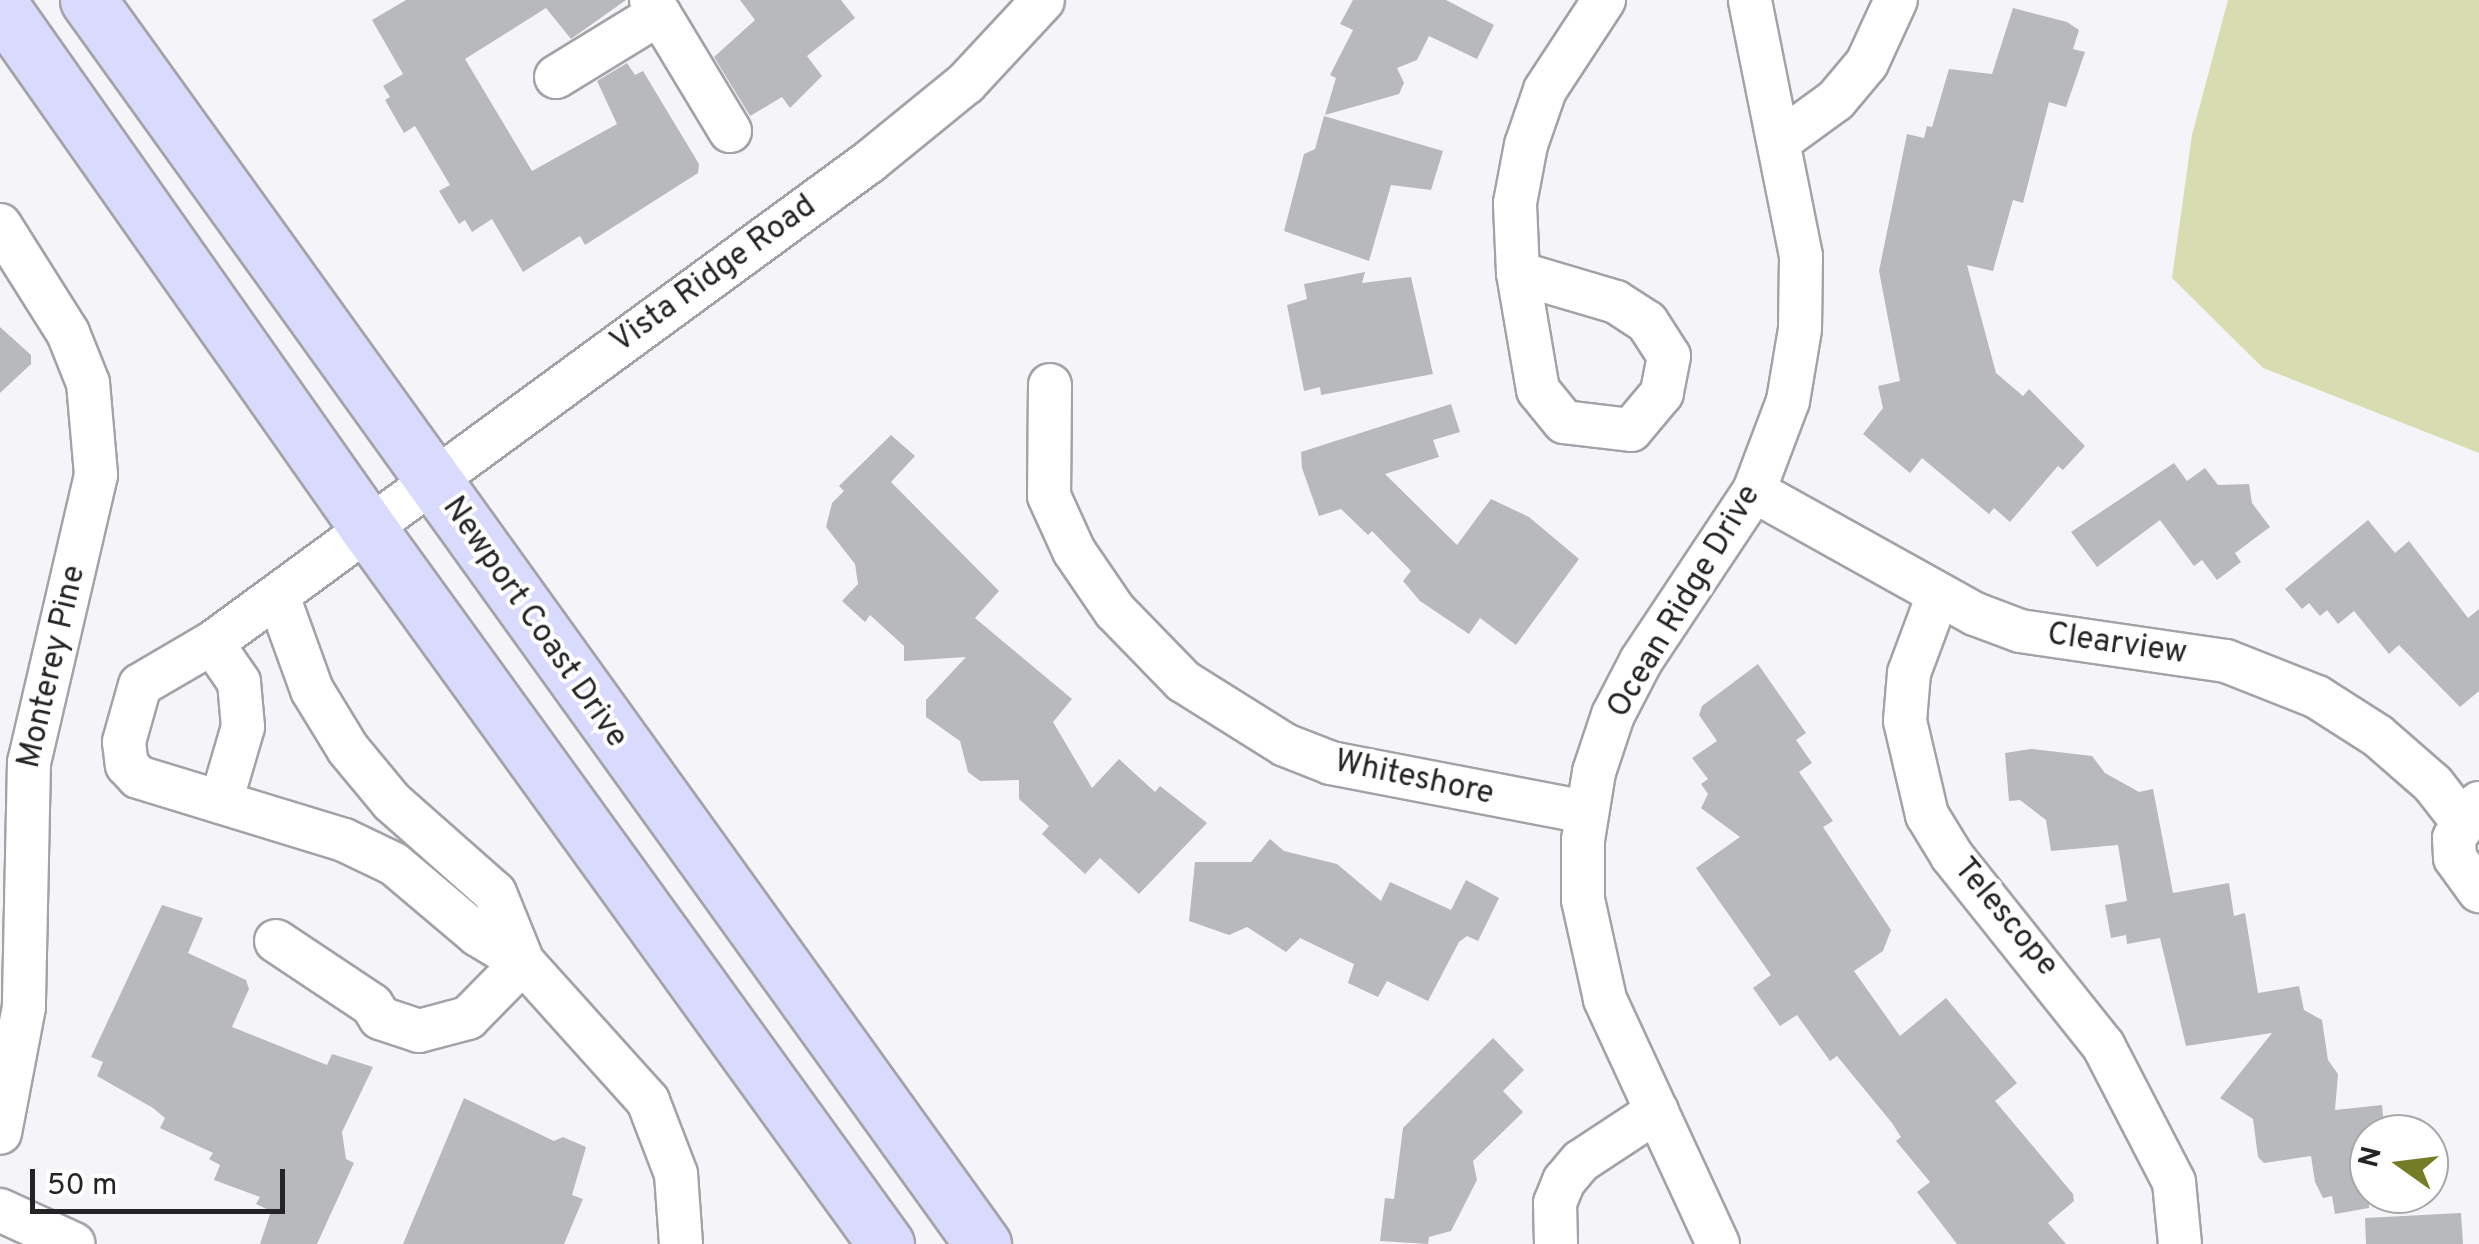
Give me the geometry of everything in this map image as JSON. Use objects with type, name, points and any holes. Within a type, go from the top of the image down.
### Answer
[{"type":"main road","name":"Newport Coast Drive","points":[[88,0],[983,1244]]},
{"type":"main road","points":[[0,5],[368,528],[886,1244]]},
{"type":"street","points":[[1518,273],[1515,202],[1526,145],[1546,90],[1604,0]]},
{"type":"street","name":"Ocean Ridge Drive","points":[[1718,1244],[1605,999],[1589,940],[1586,812],[1613,715],[1641,661],[1754,491],[1788,401],[1800,329],[1801,256],[1781,140],[1750,0]]},
{"type":"street","points":[[1781,140],[1836,100],[1867,63],[1896,0]]},
{"type":"street","name":"Vista Ridge Road","points":[[222,802],[138,777],[128,764],[124,742],[140,685],[212,643],[278,596],[433,478],[930,116],[1031,4]]},
{"type":"street","points":[[556,76],[655,7],[730,131]]},
{"type":"street","name":"Monterey Pine","points":[[0,225],[68,333],[88,383],[96,474],[29,762],[24,1007],[0,1132]]},
{"type":"street","name":"Whiteshore","points":[[1050,385],[1049,496],[1074,550],[1115,611],[1183,680],[1285,745],[1331,763],[1586,812]]},
{"type":"street","name":"Clearview","points":[[1754,491],[1938,595],[2020,631],[2154,647],[2272,676],[2378,736],[2470,811],[2455,858],[2479,890]]},
{"type":"street","name":"Telescope","points":[[1938,595],[1908,672],[1904,721],[1927,815],[1952,856],[2104,1045],[2174,1182],[2191,1238]]},
{"type":"street","points":[[278,596],[312,690],[348,749],[392,802],[494,894],[523,962]]},
{"type":"street","points":[[212,643],[238,682],[244,728],[222,802],[344,840],[394,864],[478,935],[523,962],[648,1101],[676,1174],[681,1244]]},
{"type":"street","points":[[276,941],[372,1005],[380,1018],[419,1031],[468,1018],[523,962]]},
{"type":"street","points":[[1556,1244],[1554,1204],[1564,1181],[1581,1161],[1657,1111]]},
{"type":"street","points":[[0,1210],[74,1244]]},
{"type":"green space","points":[[2228,0],[2479,0],[2479,453],[2263,368],[2172,278],[2192,135]]},
{"type":"building","points":[[406,0],[626,0],[571,39],[546,8],[465,59],[532,171],[617,124],[597,81],[627,63],[635,75],[643,71],[699,164],[698,173],[585,245],[580,236],[523,272],[492,219],[472,232],[465,220],[459,224],[439,191],[450,185],[415,126],[404,133],[385,100],[390,97],[383,86],[403,74],[372,20]]},
{"type":"building","points":[[740,0],[841,0],[855,18],[807,56],[822,76],[790,108],[782,97],[750,116],[714,57],[755,20]]},
{"type":"building","points":[[1353,0],[1446,0],[1494,25],[1477,59],[1429,36],[1417,60],[1397,68],[1404,83],[1399,94],[1325,115],[1336,78],[1330,75],[1353,30],[1340,24]]},
{"type":"building","points":[[2013,8],[2067,22],[2079,30],[2073,49],[2085,52],[2066,107],[2049,102],[2023,203],[2013,200],[1993,271],[1967,265],[1996,373],[2023,396],[2029,389],[2085,446],[2063,470],[2058,466],[2010,522],[1994,508],[1989,514],[1922,458],[1910,473],[1863,434],[1883,408],[1878,386],[1900,381],[1879,271],[1907,134],[1924,138],[1927,126],[1932,127],[1949,69],[1992,74]]},
{"type":"building","points":[[1324,116],[1443,151],[1431,190],[1391,185],[1369,261],[1284,231],[1304,154],[1315,149]]},
{"type":"building","points":[[1365,272],[1362,283],[1411,277],[1433,374],[1321,395],[1320,387],[1304,391],[1287,305],[1307,299],[1304,284]]},
{"type":"building","points":[[0,327],[31,355],[31,364],[0,393]]},
{"type":"building","points":[[1451,404],[1460,432],[1433,440],[1439,457],[1385,474],[1457,545],[1491,499],[1529,517],[1579,559],[1516,645],[1480,618],[1469,634],[1420,601],[1403,581],[1411,571],[1372,531],[1368,535],[1341,509],[1319,516],[1302,468],[1301,452]]},
{"type":"building","points":[[891,435],[915,456],[891,482],[999,591],[975,618],[1072,699],[1053,722],[1092,788],[1119,759],[1155,792],[1160,786],[1207,823],[1139,894],[1100,858],[1085,874],[1042,834],[1049,826],[1019,799],[1019,780],[980,781],[968,772],[960,741],[926,717],[926,700],[966,657],[904,661],[904,646],[870,615],[865,622],[842,601],[858,584],[855,564],[826,527],[832,503],[844,491],[839,486]]},
{"type":"building","points":[[2174,463],[2187,481],[2205,468],[2218,485],[2249,484],[2252,503],[2270,527],[2235,553],[2241,562],[2217,580],[2202,560],[2194,566],[2160,520],[2097,567],[2071,532]]},
{"type":"building","points":[[2368,520],[2395,553],[2409,541],[2468,618],[2479,609],[2479,691],[2460,707],[2399,645],[2389,654],[2354,611],[2338,624],[2327,610],[2320,616],[2309,603],[2302,609],[2285,589]]},
{"type":"building","points":[[1758,664],[1806,733],[1796,740],[1812,763],[1799,772],[1833,821],[1823,827],[1891,930],[1883,951],[1854,971],[1900,1036],[1946,998],[2017,1083],[1995,1101],[2073,1194],[2074,1201],[2048,1223],[2066,1244],[1957,1244],[1917,1192],[1930,1182],[1896,1141],[1901,1137],[1892,1123],[1837,1056],[1830,1061],[1797,1015],[1780,1026],[1753,988],[1771,975],[1696,868],[1740,837],[1701,808],[1708,794],[1701,784],[1708,779],[1692,758],[1717,741],[1699,715],[1702,706]]},
{"type":"building","points":[[2031,749],[2092,756],[2105,773],[2139,792],[2153,789],[2173,893],[2229,883],[2234,916],[2245,913],[2258,993],[2299,986],[2304,1010],[2322,1020],[2328,1060],[2338,1074],[2335,1110],[2382,1105],[2383,1114],[2349,1114],[2349,1212],[2335,1214],[2332,1196],[2323,1198],[2315,1182],[2311,1156],[2264,1163],[2258,1157],[2253,1119],[2220,1098],[2272,1033],[2186,1046],[2160,938],[2127,944],[2126,935],[2111,938],[2105,905],[2127,901],[2118,845],[2051,851],[2046,820],[2020,800],[2009,801],[2005,753]]},
{"type":"building","points":[[1270,839],[1284,851],[1337,864],[1381,901],[1390,882],[1451,910],[1466,880],[1499,898],[1478,941],[1467,936],[1459,942],[1428,1001],[1387,981],[1378,997],[1348,983],[1354,964],[1300,938],[1286,952],[1247,927],[1229,935],[1189,921],[1195,862],[1251,862]]},
{"type":"building","points":[[162,905],[203,918],[188,953],[246,980],[249,989],[232,1027],[327,1065],[332,1054],[373,1067],[342,1132],[346,1159],[354,1163],[317,1244],[260,1244],[271,1211],[256,1204],[260,1197],[214,1180],[220,1165],[209,1159],[213,1153],[160,1128],[165,1118],[153,1108],[97,1076],[103,1062],[91,1057]]},
{"type":"building","points":[[1493,1038],[1524,1070],[1503,1091],[1523,1112],[1473,1161],[1477,1180],[1451,1231],[1429,1237],[1428,1244],[1380,1241],[1385,1198],[1394,1199],[1403,1128]]},
{"type":"building","points":[[464,1098],[554,1141],[563,1137],[586,1147],[572,1195],[583,1199],[564,1244],[403,1244]]},
{"type":"building","points":[[2461,1213],[2463,1244],[2366,1244],[2365,1218]]}]
